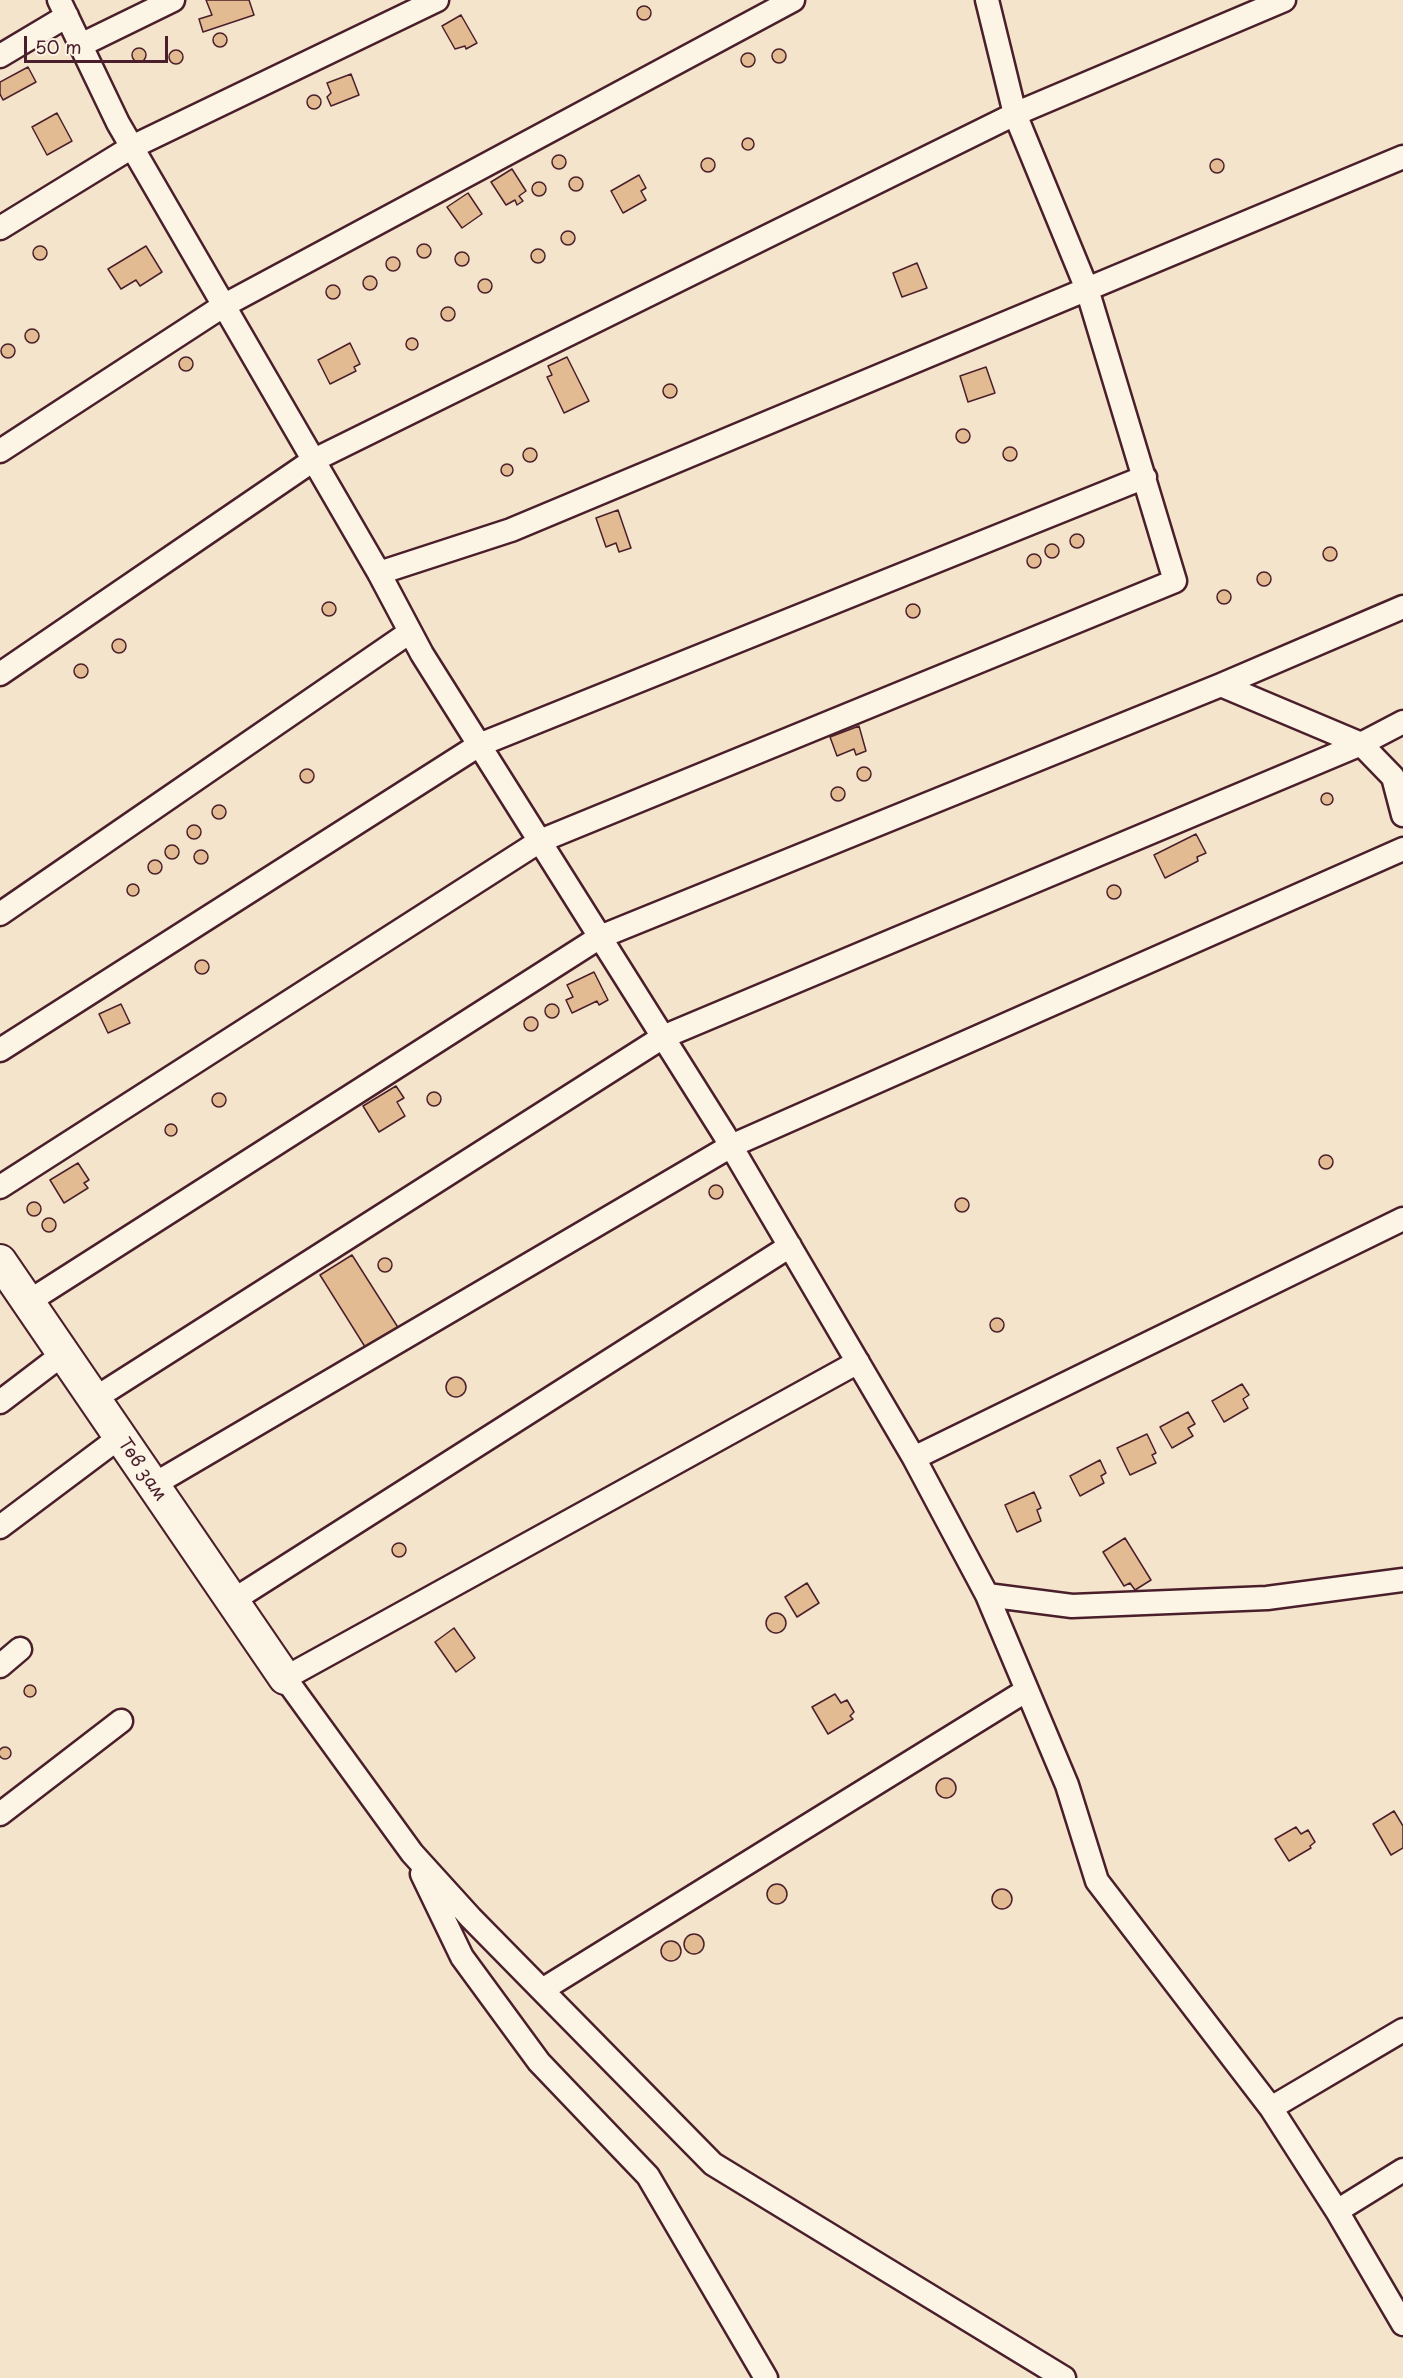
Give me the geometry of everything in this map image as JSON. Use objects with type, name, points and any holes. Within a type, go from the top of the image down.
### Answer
[{"type":"street","points":[[81,45],[172,0]]},
{"type":"street","points":[[0,228],[132,147],[437,0]]},
{"type":"street","points":[[0,451],[223,306],[793,0]]},
{"type":"street","points":[[0,1187],[540,841],[1175,580],[1088,289],[1015,114],[987,0]]},
{"type":"street","points":[[0,674],[312,461],[1015,114],[1284,0]]},
{"type":"street","points":[[0,56],[63,8],[132,147],[379,573],[410,632],[731,1146],[914,1458],[987,1595],[1067,1785],[1097,1881],[1271,2108],[1337,2211],[1403,2324]]},
{"type":"street","points":[[379,573],[511,530],[1403,157]]},
{"type":"street","points":[[0,1050],[479,745],[1145,477]]},
{"type":"street","points":[[28,1302],[600,937],[1221,685],[1403,607]]},
{"type":"street","points":[[0,914],[410,632]]},
{"type":"street","points":[[1221,685],[1361,744],[1393,777],[1403,814]]},
{"type":"street","points":[[94,1399],[663,1037],[1361,744],[1403,722]]},
{"type":"street","points":[[153,1485],[731,1146],[1403,849]]},
{"type":"street","points":[[914,1458],[1403,1218]]},
{"type":"street","points":[[232,1600],[790,1246]]},
{"type":"street","name":"Төв зам","points":[[0,1261],[285,1678]]},
{"type":"street","points":[[0,1402],[63,1354]]},
{"type":"street","points":[[858,1362],[285,1678],[412,1853],[542,1990],[713,2164],[1065,2378]]},
{"type":"street","points":[[0,1527],[120,1437]]},
{"type":"street","points":[[987,1595],[1072,1606],[1267,1598],[1401,1581]]},
{"type":"street","points":[[0,1666],[20,1650]]},
{"type":"street","points":[[542,1990],[1027,1690]]},
{"type":"street","points":[[0,1814],[121,1721]]},
{"type":"street","points":[[412,1853],[462,1957],[539,2062],[648,2176],[765,2378]]},
{"type":"street","points":[[1271,2108],[1403,2030]]},
{"type":"street","points":[[1337,2211],[1403,2170]]},
{"type":"building","points":[[206,0],[249,0],[254,15],[203,32],[199,19],[212,15]]},
{"type":"building","points":[[644,6],[649,8],[651,13],[649,18],[644,20],[639,18],[637,13],[639,8]]},
{"type":"building","points":[[461,15],[477,43],[466,49],[465,46],[455,49],[442,26]]},
{"type":"building","points":[[220,33],[225,35],[227,40],[225,45],[220,47],[215,45],[213,40],[215,35]]},
{"type":"building","points":[[139,48],[144,50],[146,55],[144,60],[139,62],[134,60],[132,55],[134,50]]},
{"type":"building","points":[[779,49],[784,51],[786,56],[784,61],[779,63],[774,61],[772,56],[774,51]]},
{"type":"building","points":[[176,50],[181,52],[183,57],[181,62],[176,64],[171,62],[169,57],[171,52]]},
{"type":"building","points":[[748,53],[753,55],[755,60],[753,65],[748,67],[743,65],[741,60],[743,55]]},
{"type":"building","points":[[28,67],[36,82],[3,100],[0,94],[0,82]]},
{"type":"building","points":[[351,74],[359,95],[331,106],[327,97],[331,93],[327,83]]},
{"type":"building","points":[[314,95],[319,97],[321,102],[319,107],[314,109],[309,107],[307,102],[309,97]]},
{"type":"building","points":[[57,113],[72,141],[47,155],[32,127]]},
{"type":"building","points":[[750,138],[753,139],[753,149],[746,150],[743,149],[742,142],[743,139]]},
{"type":"building","points":[[559,155],[564,157],[566,162],[564,167],[559,169],[554,167],[552,162],[554,157]]},
{"type":"building","points":[[708,158],[713,160],[715,165],[713,170],[708,172],[703,170],[701,165],[703,160]]},
{"type":"building","points":[[1217,159],[1222,161],[1224,166],[1222,171],[1217,173],[1212,171],[1210,166],[1212,161]]},
{"type":"building","points":[[512,169],[526,191],[519,196],[523,201],[517,205],[515,200],[506,205],[491,182]]},
{"type":"building","points":[[639,175],[646,188],[641,191],[646,200],[623,213],[611,191]]},
{"type":"building","points":[[576,177],[581,179],[583,184],[581,189],[576,191],[571,189],[569,184],[571,179]]},
{"type":"building","points":[[539,182],[544,184],[546,189],[544,194],[539,196],[534,194],[532,189],[534,184]]},
{"type":"building","points":[[468,193],[482,214],[462,228],[447,207]]},
{"type":"building","points":[[568,231],[573,233],[575,238],[573,243],[568,245],[563,243],[561,238],[563,233]]},
{"type":"building","points":[[424,244],[429,246],[431,251],[429,256],[424,258],[419,256],[417,251],[419,246]]},
{"type":"building","points":[[40,246],[45,248],[47,253],[45,258],[40,260],[35,258],[33,253],[35,248]]},
{"type":"building","points":[[146,246],[162,272],[140,286],[136,280],[121,289],[108,269]]},
{"type":"building","points":[[538,249],[543,251],[545,256],[543,261],[538,263],[533,261],[531,256],[533,251]]},
{"type":"building","points":[[462,252],[467,254],[469,259],[467,264],[462,266],[457,264],[455,259],[457,254]]},
{"type":"building","points":[[393,257],[398,259],[400,264],[398,269],[393,271],[388,269],[386,264],[388,259]]},
{"type":"building","points":[[917,263],[927,288],[902,297],[893,273]]},
{"type":"building","points":[[370,276],[375,278],[377,283],[375,288],[370,290],[365,288],[363,283],[365,278]]},
{"type":"building","points":[[485,279],[490,281],[492,286],[490,291],[485,293],[480,291],[478,286],[480,281]]},
{"type":"building","points":[[333,285],[338,287],[340,292],[338,297],[333,299],[328,297],[326,292],[328,287]]},
{"type":"building","points":[[448,307],[453,309],[455,314],[453,319],[448,321],[443,319],[441,314],[443,309]]},
{"type":"building","points":[[32,329],[37,331],[39,336],[37,341],[32,343],[27,341],[25,336],[27,331]]},
{"type":"building","points":[[414,338],[417,339],[417,349],[410,350],[407,349],[406,342],[407,339]]},
{"type":"building","points":[[350,343],[360,364],[354,367],[356,371],[330,384],[318,360]]},
{"type":"building","points":[[8,344],[13,346],[15,351],[13,356],[8,358],[3,356],[1,351],[3,346]]},
{"type":"building","points":[[186,357],[191,359],[193,364],[191,369],[186,371],[181,369],[179,364],[181,359]]},
{"type":"building","points":[[567,357],[589,401],[564,413],[547,377],[552,375],[548,366]]},
{"type":"building","points":[[986,367],[995,393],[968,402],[960,376]]},
{"type":"building","points":[[670,384],[675,386],[677,391],[675,396],[670,398],[665,396],[663,391],[665,386]]},
{"type":"building","points":[[963,429],[968,431],[970,436],[968,441],[963,443],[958,441],[956,436],[958,431]]},
{"type":"building","points":[[1010,447],[1015,449],[1017,454],[1015,459],[1010,461],[1005,459],[1003,454],[1005,449]]},
{"type":"building","points":[[530,448],[535,450],[537,455],[535,460],[530,462],[525,460],[523,455],[525,450]]},
{"type":"building","points":[[509,464],[512,465],[512,475],[505,476],[502,475],[501,468],[502,465]]},
{"type":"building","points":[[618,510],[631,548],[619,552],[616,543],[606,547],[596,518]]},
{"type":"building","points":[[1077,534],[1082,536],[1084,541],[1082,546],[1077,548],[1072,546],[1070,541],[1072,536]]},
{"type":"building","points":[[1052,544],[1057,546],[1059,551],[1057,556],[1052,558],[1047,556],[1045,551],[1047,546]]},
{"type":"building","points":[[1330,547],[1335,549],[1337,554],[1335,559],[1330,561],[1325,559],[1323,554],[1325,549]]},
{"type":"building","points":[[1034,554],[1039,556],[1041,561],[1039,566],[1034,568],[1029,566],[1027,561],[1029,556]]},
{"type":"building","points":[[1264,572],[1269,574],[1271,579],[1269,584],[1264,586],[1259,584],[1257,579],[1259,574]]},
{"type":"building","points":[[1224,590],[1229,592],[1231,597],[1229,602],[1224,604],[1219,602],[1217,597],[1219,592]]},
{"type":"building","points":[[329,602],[334,604],[336,609],[334,614],[329,616],[324,614],[322,609],[324,604]]},
{"type":"building","points":[[913,604],[918,606],[920,611],[918,616],[913,618],[908,616],[906,611],[908,606]]},
{"type":"building","points":[[119,639],[124,641],[126,646],[124,651],[119,653],[114,651],[112,646],[114,641]]},
{"type":"building","points":[[81,664],[86,666],[88,671],[86,676],[81,678],[76,676],[74,671],[76,666]]},
{"type":"building","points":[[859,726],[866,751],[856,755],[854,749],[837,756],[830,737]]},
{"type":"building","points":[[864,767],[869,769],[871,774],[869,779],[864,781],[859,779],[857,774],[859,769]]},
{"type":"building","points":[[307,769],[312,771],[314,776],[312,781],[307,783],[302,781],[300,776],[302,771]]},
{"type":"building","points":[[838,787],[843,789],[845,794],[843,799],[838,801],[833,799],[831,794],[833,789]]},
{"type":"building","points":[[1329,793],[1332,794],[1332,804],[1325,805],[1322,804],[1321,797],[1322,794]]},
{"type":"building","points":[[219,805],[224,807],[226,812],[224,817],[219,819],[214,817],[212,812],[214,807]]},
{"type":"building","points":[[194,825],[199,827],[201,832],[199,837],[194,839],[189,837],[187,832],[189,827]]},
{"type":"building","points":[[1196,834],[1206,853],[1197,857],[1198,861],[1165,878],[1154,855]]},
{"type":"building","points":[[172,845],[177,847],[179,852],[177,857],[172,859],[167,857],[165,852],[167,847]]},
{"type":"building","points":[[201,850],[206,852],[208,857],[206,862],[201,864],[196,862],[194,857],[196,852]]},
{"type":"building","points":[[155,860],[160,862],[162,867],[160,872],[155,874],[150,872],[148,867],[150,862]]},
{"type":"building","points":[[135,884],[138,885],[138,895],[131,896],[128,895],[127,888],[128,885]]},
{"type":"building","points":[[1114,885],[1119,887],[1121,892],[1119,897],[1114,899],[1109,897],[1107,892],[1109,887]]},
{"type":"building","points":[[202,960],[207,962],[209,967],[207,972],[202,974],[197,972],[195,967],[197,962]]},
{"type":"building","points":[[594,972],[608,1000],[599,1005],[597,1001],[572,1013],[566,1000],[573,997],[567,985]]},
{"type":"building","points":[[121,1004],[130,1023],[108,1033],[99,1014]]},
{"type":"building","points":[[552,1004],[557,1006],[559,1011],[557,1016],[552,1018],[547,1016],[545,1011],[547,1006]]},
{"type":"building","points":[[531,1017],[536,1019],[538,1024],[536,1029],[531,1031],[526,1029],[524,1024],[526,1019]]},
{"type":"building","points":[[396,1086],[404,1098],[397,1102],[405,1116],[379,1132],[363,1106]]},
{"type":"building","points":[[434,1092],[439,1094],[441,1099],[439,1104],[434,1106],[429,1104],[427,1099],[429,1094]]},
{"type":"building","points":[[219,1093],[224,1095],[226,1100],[224,1105],[219,1107],[214,1105],[212,1100],[214,1095]]},
{"type":"building","points":[[173,1124],[176,1125],[176,1135],[169,1136],[166,1135],[165,1128],[166,1125]]},
{"type":"building","points":[[1326,1155],[1331,1157],[1333,1162],[1331,1167],[1326,1169],[1321,1167],[1319,1162],[1321,1157]]},
{"type":"building","points":[[78,1163],[89,1180],[84,1183],[88,1188],[64,1203],[50,1180]]},
{"type":"building","points":[[716,1185],[721,1187],[723,1192],[721,1197],[716,1199],[711,1197],[709,1192],[711,1187]]},
{"type":"building","points":[[962,1198],[967,1200],[969,1205],[967,1210],[962,1212],[957,1210],[955,1205],[957,1200]]},
{"type":"building","points":[[34,1202],[39,1204],[41,1209],[39,1214],[34,1216],[29,1214],[27,1209],[29,1204]]},
{"type":"building","points":[[49,1218],[54,1220],[56,1225],[54,1230],[49,1232],[44,1230],[42,1225],[44,1220]]},
{"type":"building","points":[[352,1255],[399,1329],[367,1350],[320,1275]]},
{"type":"building","points":[[385,1258],[390,1260],[392,1265],[390,1270],[385,1272],[380,1270],[378,1265],[380,1260]]},
{"type":"building","points":[[997,1318],[1002,1320],[1004,1325],[1002,1330],[997,1332],[992,1330],[990,1325],[992,1320]]},
{"type":"building","points":[[456,1377],[463,1380],[466,1387],[463,1394],[456,1397],[449,1394],[446,1387],[449,1380]]},
{"type":"building","points":[[1242,1384],[1249,1395],[1243,1399],[1248,1408],[1224,1422],[1212,1401]]},
{"type":"building","points":[[1188,1412],[1195,1424],[1188,1428],[1193,1436],[1172,1448],[1160,1427]]},
{"type":"building","points":[[1147,1434],[1156,1453],[1152,1455],[1156,1463],[1130,1475],[1117,1448]]},
{"type":"building","points":[[1100,1460],[1106,1473],[1101,1476],[1104,1483],[1080,1496],[1070,1476]]},
{"type":"building","points":[[1034,1492],[1041,1508],[1037,1510],[1041,1521],[1017,1532],[1005,1505]]},
{"type":"building","points":[[1125,1538],[1151,1580],[1135,1590],[1130,1583],[1124,1586],[1103,1552]]},
{"type":"building","points":[[399,1543],[404,1545],[406,1550],[404,1555],[399,1557],[394,1555],[392,1550],[394,1545]]},
{"type":"building","points":[[807,1583],[819,1603],[797,1617],[785,1597]]},
{"type":"building","points":[[776,1613],[783,1616],[786,1623],[783,1630],[776,1633],[769,1630],[766,1623],[769,1616]]},
{"type":"building","points":[[454,1628],[475,1658],[456,1672],[435,1642]]},
{"type":"building","points":[[32,1685],[35,1686],[35,1696],[28,1697],[25,1696],[24,1689],[25,1686]]},
{"type":"building","points":[[835,1694],[841,1703],[847,1700],[854,1712],[850,1716],[853,1719],[828,1734],[812,1707]]},
{"type":"building","points":[[7,1747],[11,1753],[7,1759],[3,1759],[-1,1751]]},
{"type":"building","points":[[946,1778],[953,1781],[956,1788],[953,1795],[946,1798],[939,1795],[936,1788],[939,1781]]},
{"type":"building","points":[[1394,1811],[1403,1826],[1403,1848],[1391,1855],[1373,1824]]},
{"type":"building","points":[[1296,1827],[1301,1834],[1308,1830],[1315,1842],[1310,1846],[1311,1848],[1289,1861],[1275,1839]]},
{"type":"building","points":[[777,1884],[784,1887],[787,1894],[784,1901],[777,1904],[770,1901],[767,1894],[770,1887]]},
{"type":"building","points":[[1002,1889],[1009,1892],[1012,1899],[1009,1906],[1002,1909],[995,1906],[992,1899],[995,1892]]},
{"type":"building","points":[[694,1934],[701,1937],[704,1944],[701,1951],[694,1954],[687,1951],[684,1944],[687,1937]]},
{"type":"building","points":[[671,1941],[678,1944],[681,1951],[678,1958],[671,1961],[664,1958],[661,1951],[664,1944]]}]
